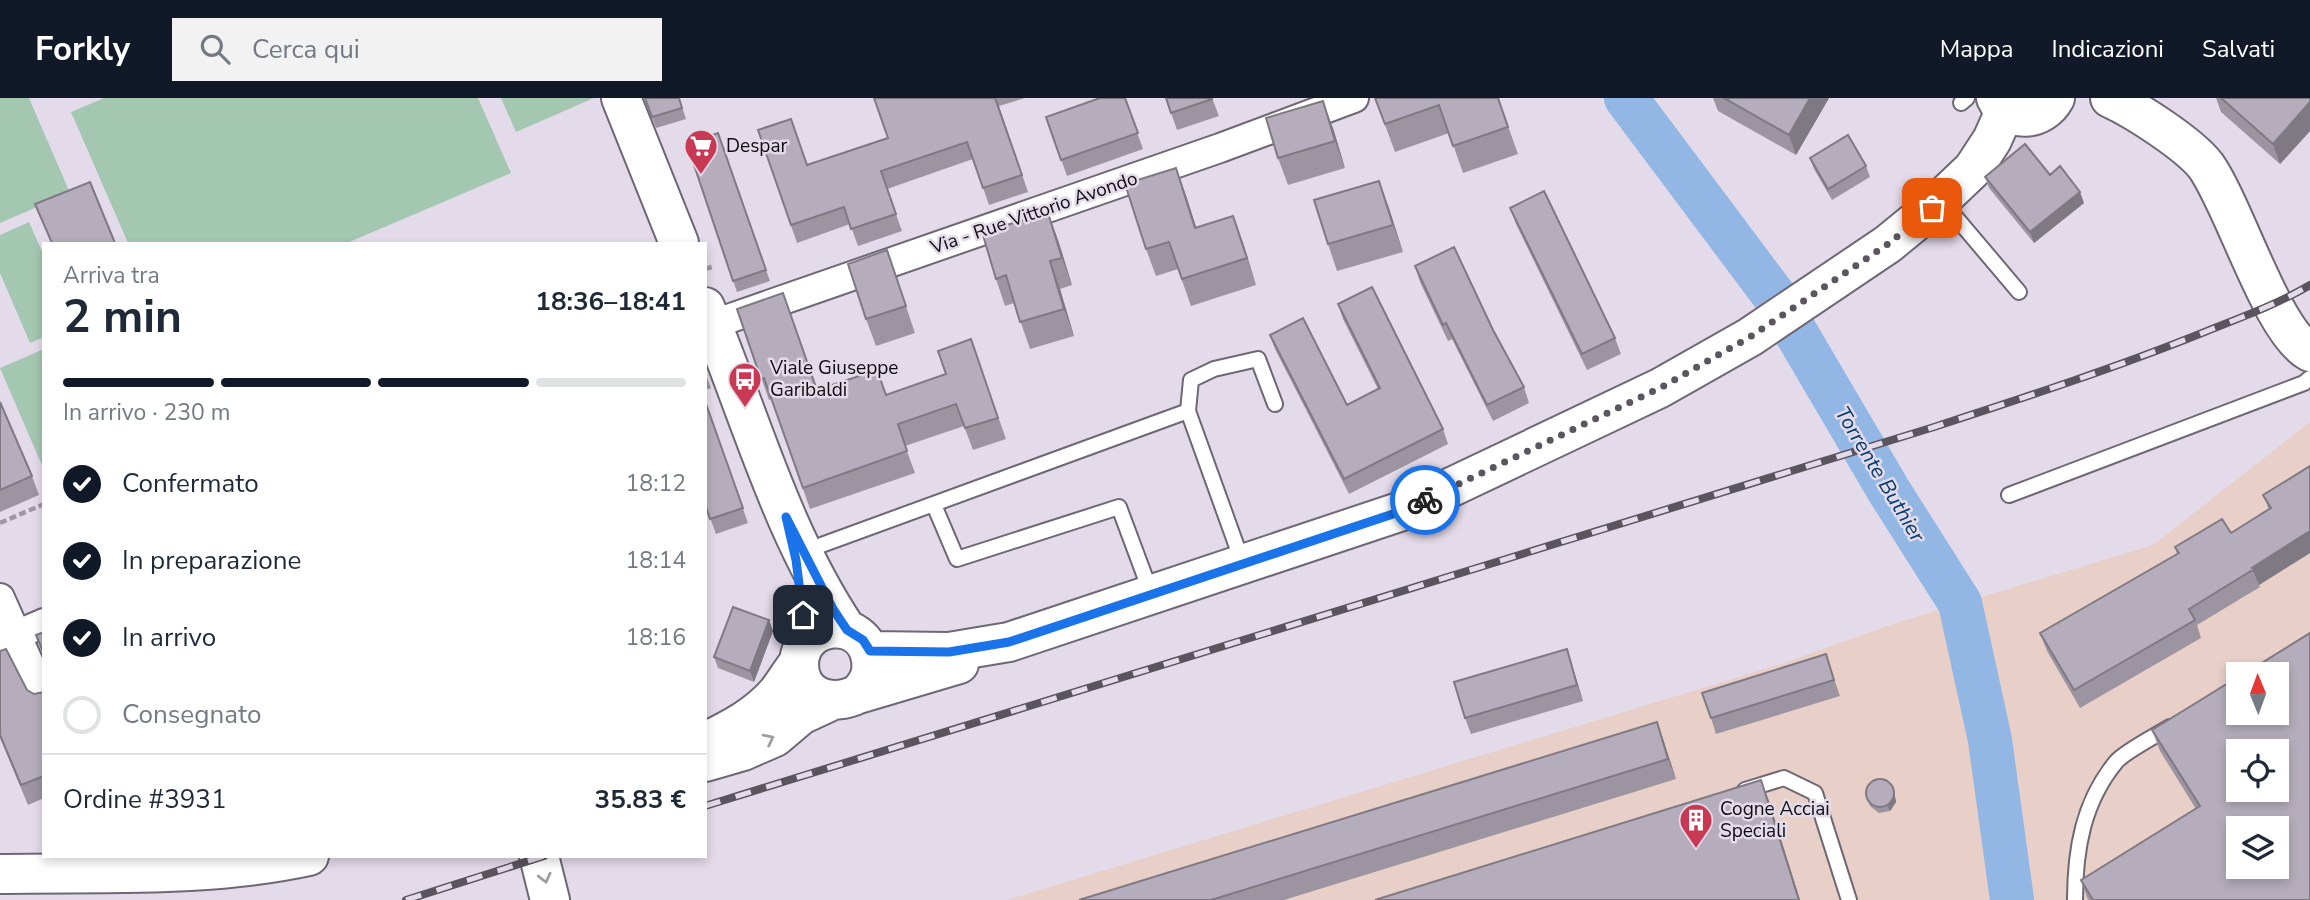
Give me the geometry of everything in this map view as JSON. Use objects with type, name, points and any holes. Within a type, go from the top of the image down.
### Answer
[{"type":"street","points":[[621,98],[679,242]]},
{"type":"street","name":"Via - Rue Vittorio Avondo","points":[[708,319],[1220,148],[1354,98]]},
{"type":"street","points":[[1982,103],[2014,116],[2035,116],[2044,112],[2055,98]]},
{"type":"street","points":[[714,741],[763,707],[814,635],[831,628],[858,640],[949,652],[1009,642],[1399,512],[1660,388],[1750,337],[1888,244],[1941,200],[1973,169],[1992,140],[1982,103]]},
{"type":"street","points":[[2136,115],[2204,164],[2218,186],[2281,318],[2300,347],[2310,352]]},
{"type":"street","points":[[708,319],[786,517],[833,609],[858,640],[873,668],[870,678],[845,697],[817,696],[807,687],[800,672],[803,652],[796,560],[786,517]]},
{"type":"street","points":[[0,598],[8,638],[42,694]]},
{"type":"street","points":[[8,638],[42,623]]},
{"type":"street","points":[[707,761],[743,751],[775,737],[801,715],[845,697],[984,656],[1009,642]]},
{"type":"street","points":[[0,874],[117,864],[198,871],[278,863],[300,858]]},
{"type":"street","points":[[540,858],[550,900]]},
{"type":"lane","points":[[1941,200],[2019,292]]},
{"type":"lane","points":[[1243,563],[1188,411],[1191,380],[1214,369],[1258,359],[1275,404]]},
{"type":"lane","points":[[2009,495],[2304,383],[2310,378]]},
{"type":"lane","points":[[804,552],[1188,411]]},
{"type":"lane","points":[[934,505],[957,559],[1119,507],[1151,594]]},
{"type":"lane","points":[[2075,900],[2075,865],[2086,812],[2117,761],[2183,719]]},
{"type":"lane","points":[[1732,794],[1784,778],[1815,793],[1849,900]]},
{"type":"path","points":[[707,268],[715,266]]},
{"type":"path","points":[[0,523],[42,505]]},
{"type":"shaded area","name":"Cogne Acciai Speciali","points":[[2310,422],[2310,900],[1007,900],[1778,665],[1896,623],[2153,545]]},
{"type":"green space","points":[[0,98],[29,98],[70,193],[0,223]]},
{"type":"green space","points":[[104,98],[478,98],[511,173],[349,242],[128,242],[71,112]]},
{"type":"green space","points":[[501,98],[594,98],[516,132]]},
{"type":"green space","points":[[29,222],[42,251],[42,338],[30,343],[0,273],[0,235]]},
{"type":"green space","points":[[42,350],[42,465],[0,368]]},
{"type":"building","points":[[645,98],[679,98],[682,108],[652,117]]},
{"type":"building","points":[[874,98],[995,98],[1022,175],[983,188],[967,142],[881,171],[896,214],[851,229],[844,207],[791,225],[758,130],[791,119],[807,165],[888,138]]},
{"type":"building","points":[[1100,98],[1125,98],[1138,133],[1061,160],[1046,117]]},
{"type":"building","points":[[1166,98],[1212,98],[1212,99],[1171,113]]},
{"type":"building","points":[[1375,98],[1498,98],[1508,127],[1453,146],[1439,105],[1385,124]]},
{"type":"building","points":[[1724,98],[1810,98],[1789,135]]},
{"type":"building","points":[[2221,98],[2310,98],[2310,102],[2273,144]]},
{"type":"building","points":[[1323,101],[1335,141],[1278,158],[1266,118]]},
{"type":"building","points":[[718,133],[766,270],[733,281],[687,144]]},
{"type":"building","points":[[1848,135],[1866,166],[1828,189],[1810,158]]},
{"type":"building","points":[[2025,144],[2050,175],[2060,166],[2080,192],[2030,232],[1985,177]]},
{"type":"building","points":[[1176,168],[1195,228],[1233,216],[1247,258],[1182,279],[1169,242],[1146,249],[1125,184]]},
{"type":"building","points":[[1379,181],[1393,225],[1328,244],[1314,200]]},
{"type":"building","points":[[90,182],[115,242],[52,242],[35,204]]},
{"type":"building","points":[[1544,191],[1615,338],[1582,354],[1510,208]]},
{"type":"building","points":[[1048,213],[1062,258],[1050,261],[1064,309],[1020,322],[1006,275],[996,279],[982,232]]},
{"type":"building","points":[[1454,247],[1493,330],[1524,387],[1487,405],[1446,323],[1443,325],[1415,266]]},
{"type":"building","points":[[887,250],[906,306],[866,319],[848,264]]},
{"type":"building","points":[[1372,287],[1443,429],[1344,479],[1270,335],[1303,318],[1347,405],[1380,388],[1338,304]]},
{"type":"building","points":[[783,293],[817,390],[877,370],[886,395],[946,374],[938,351],[971,339],[998,418],[965,428],[956,404],[898,424],[907,451],[803,488],[737,309]]},
{"type":"building","points":[[0,402],[32,476],[0,490]]},
{"type":"building","points":[[707,407],[743,508],[710,519],[707,510]]},
{"type":"building","points":[[2310,466],[2310,531],[2189,609],[2195,620],[2074,690],[2040,633],[2179,553],[2175,547],[2222,519],[2231,533],[2271,508],[2263,495]]},
{"type":"building","points":[[733,607],[769,620],[750,671],[714,657]]},
{"type":"building","points":[[42,633],[42,649],[36,635]]},
{"type":"building","points":[[2310,633],[2310,900],[2093,900],[2081,880],[2200,806],[2152,730],[2226,684],[2226,725],[2289,725],[2289,662],[2263,662]]},
{"type":"building","points":[[6,649],[27,690],[34,694],[42,692],[42,777],[21,785],[0,735],[0,651]]},
{"type":"building","points":[[1567,649],[1577,685],[1465,718],[1454,682]]},
{"type":"building","points":[[1826,654],[1834,680],[1711,718],[1702,693]]},
{"type":"building","points":[[1657,722],[1668,759],[1211,900],[1079,900]]},
{"type":"building","points":[[1880,779],[1890,783],[1894,793],[1890,803],[1880,807],[1870,803],[1866,793],[1870,783]]},
{"type":"building","name":"Cogne Acciai Speciali","points":[[1761,780],[1799,900],[1375,900]]},
{"type":"waterway","name":"Torrente Buthier","points":[[1626,98],[1775,297],[1889,491],[1960,603],[1990,740],[2012,900]]},
{"type":"railway","points":[[707,805],[1934,427],[2173,344],[2260,310],[2310,285]]},
{"type":"railway","points":[[406,900],[538,858]]},
{"type":"way so far","points":[[1425,500],[1660,388],[1750,337],[1888,244],[1932,208]]},
{"type":"place","name":"Despar","points":[[701,176]]},
{"type":"place","name":"Viale Giuseppe Garibaldi","points":[[745,409]]},
{"type":"place","name":"Cogne Acciai Speciali","points":[[1696,850]]},
{"type":"route","points":[[803,615],[796,560],[786,517],[833,609],[847,630],[863,640],[870,651],[949,652],[1009,642],[1399,512],[1425,500]]}]
